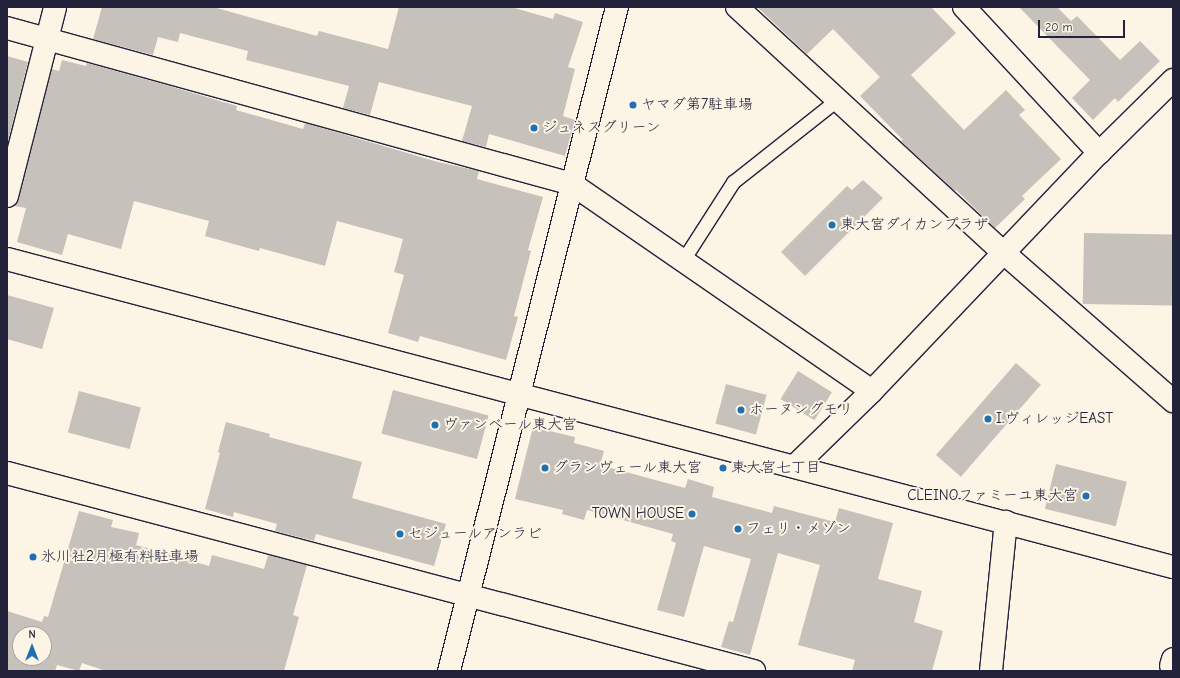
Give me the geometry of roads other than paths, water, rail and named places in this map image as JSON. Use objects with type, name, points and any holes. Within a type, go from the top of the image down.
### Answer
[{"type":"street","points":[[7,196],[55,7]]},
{"type":"street","points":[[737,7],[836,100],[1004,253],[1173,401]]},
{"type":"street","points":[[964,7],[1099,153]]},
{"type":"street","points":[[450,671],[572,184],[612,8]]},
{"type":"street","points":[[7,28],[572,184],[872,391]]},
{"type":"street","points":[[795,466],[872,391],[1099,153],[1173,80]]},
{"type":"street","points":[[7,259],[1173,567]]},
{"type":"street","points":[[7,473],[754,671]]},
{"type":"street","points":[[991,671],[1006,522]]},
{"type":"lane","points":[[683,260],[733,182],[836,100]]},
{"type":"place","name":"ヤマダ第7駐車場","points":[[633,105]]},
{"type":"place","name":"ジュネスグリーン","points":[[534,128]]},
{"type":"place","name":"東大宮ダイカンプラザ","points":[[832,225]]},
{"type":"place","name":"ホーヌングモリ","points":[[741,410]]},
{"type":"place","name":"I.ヴィレッジEAST","points":[[988,419]]},
{"type":"place","name":"ヴァンベール東大宮","points":[[435,425]]},
{"type":"place","name":"グランヴェール東大宮","points":[[545,468]]},
{"type":"place","name":"東大宮七丁目","points":[[723,468]]},
{"type":"place","name":"CLEINOファミーユ東大宮","points":[[1086,496]]},
{"type":"place","name":"TOWN HOUSE","points":[[692,514]]},
{"type":"place","name":"フェリ・メゾン","points":[[738,529]]},
{"type":"place","name":"セジュールアンラビ","points":[[400,534]]},
{"type":"place","name":"氷川社2月極有料駐車場","points":[[33,557]]}]
